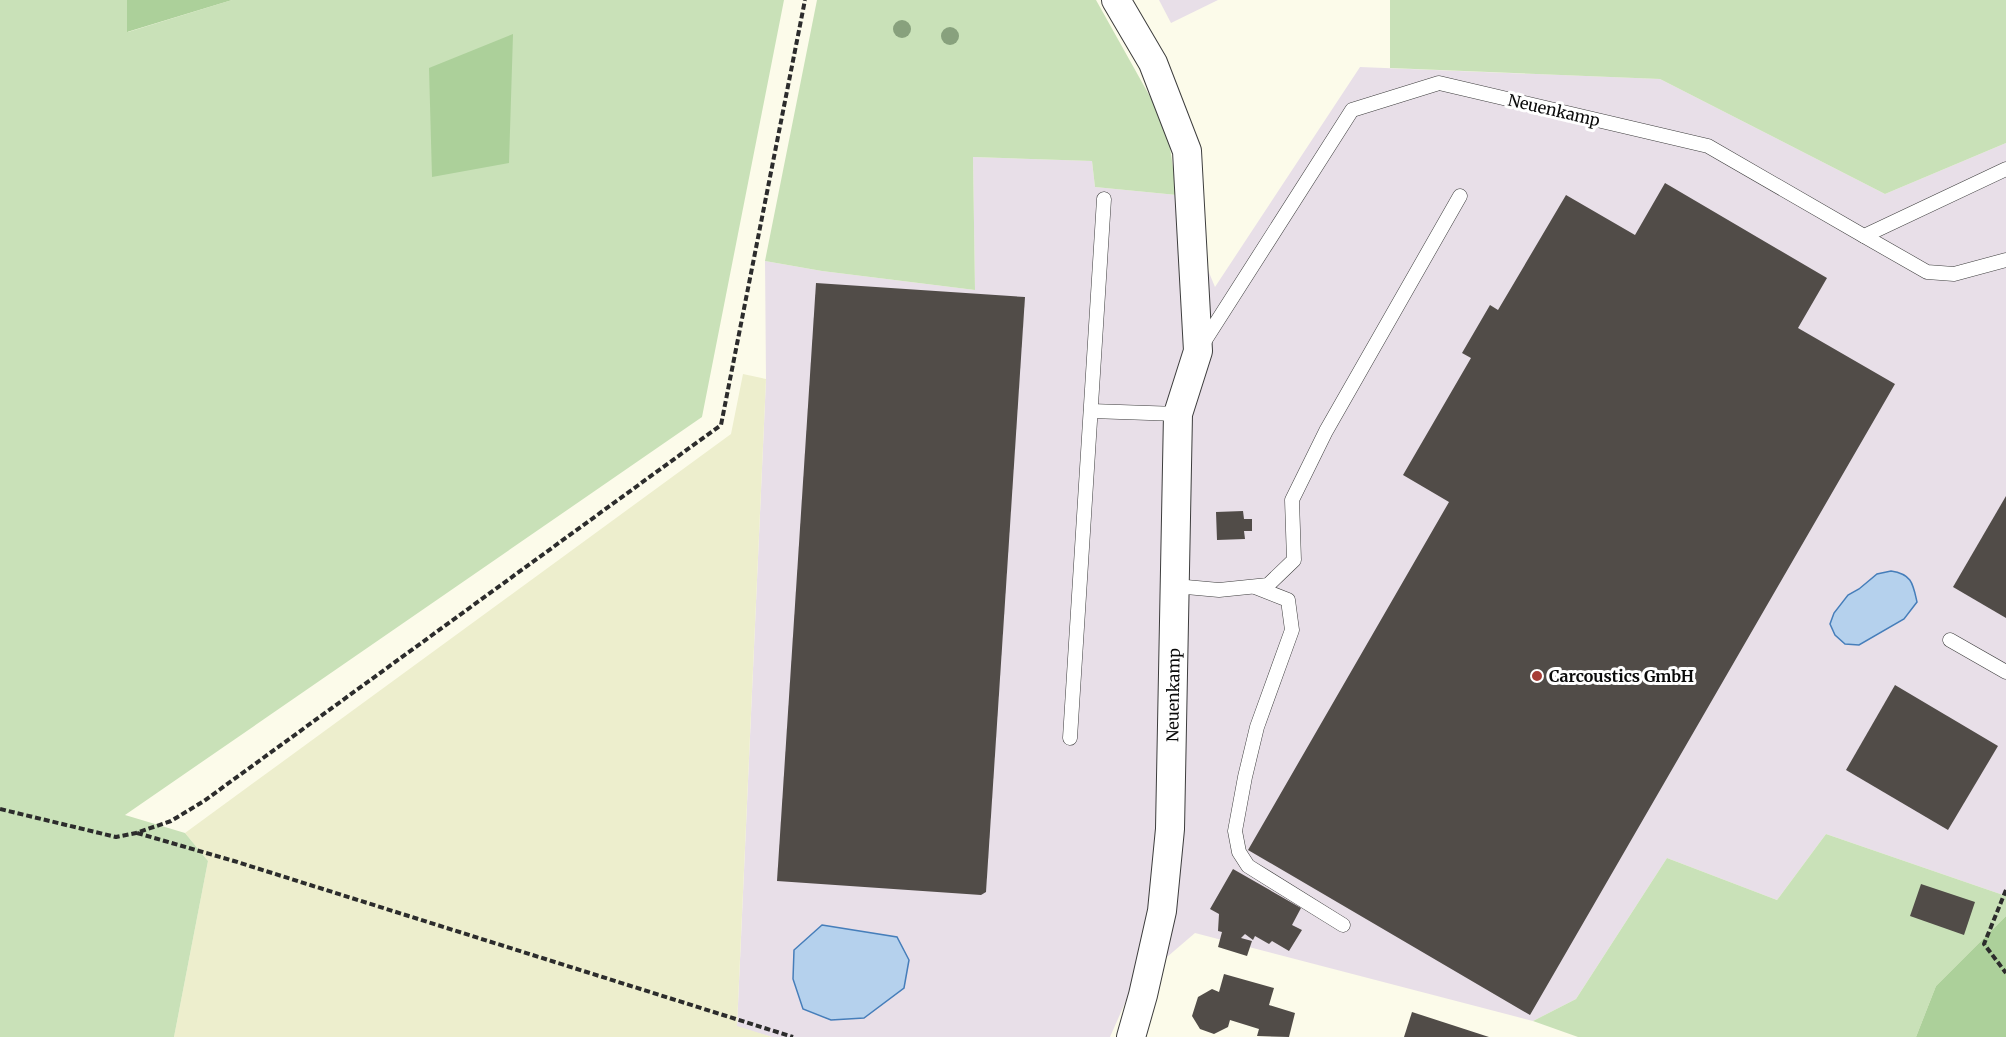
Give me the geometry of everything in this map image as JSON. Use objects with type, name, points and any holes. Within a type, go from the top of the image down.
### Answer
[{"type":"street","name":"Neuenkamp","points":[[1116,0],[1153,63],[1187,151],[1198,351],[1178,414],[1170,829],[1162,911],[1131,1037]]},
{"type":"lane","name":"Neuenkamp","points":[[1198,351],[1352,110],[1439,83],[1708,146],[1927,272],[1954,274],[2006,260]]},
{"type":"lane","points":[[1864,236],[2006,169]]},
{"type":"lane","points":[[1175,586],[1220,590],[1268,585],[1294,560],[1292,500],[1326,431],[1460,196]]},
{"type":"lane","points":[[1070,738],[1104,199]]},
{"type":"lane","points":[[1091,411],[1178,414]]},
{"type":"lane","points":[[1255,587],[1288,600],[1292,630],[1257,727],[1245,777],[1235,831],[1239,852],[1248,866],[1343,925]]},
{"type":"lane","points":[[1950,640],[2006,672]]},
{"type":"path","points":[[0,809],[116,837],[171,821],[204,801],[721,425],[805,0]]},
{"type":"path","points":[[136,833],[234,861],[793,1037]]},
{"type":"path","points":[[2006,890],[1984,944],[2006,973]]},
{"type":"shaded area","points":[[1159,0],[1218,0],[1171,23]]},
{"type":"shaded area","points":[[1360,67],[1660,79],[1885,194],[2006,143],[2006,896],[1826,834],[1777,900],[1667,858],[1576,999],[1533,1021],[1195,933],[1132,987],[1110,1037],[772,1037],[737,1027],[766,379],[765,261],[822,271],[975,290],[973,157],[1092,161],[1095,187],[1177,195],[1215,287]]},
{"type":"green space","points":[[0,0],[127,0],[128,32],[232,0],[784,0],[702,417],[125,815],[185,833],[208,861],[174,1037],[0,1037]]},
{"type":"green space","points":[[127,0],[232,0],[127,32]]},
{"type":"green space","points":[[817,0],[1096,0],[1167,127],[1177,195],[1095,187],[1092,161],[973,157],[975,290],[822,271],[765,261]]},
{"type":"green space","points":[[1390,0],[2006,0],[2006,143],[1885,194],[1660,79],[1390,68]]},
{"type":"green space","points":[[513,34],[509,163],[432,177],[429,68]]},
{"type":"green space","points":[[743,374],[766,379],[737,1026],[772,1037],[174,1037],[208,861],[185,833],[731,434]]},
{"type":"green space","points":[[1826,834],[2006,896],[2006,916],[1936,986],[1916,1037],[1578,1037],[1533,1021],[1576,999],[1667,858],[1777,900]]},
{"type":"green space","points":[[2006,916],[2006,1037],[1916,1037],[1936,986]]},
{"type":"water","points":[[1891,571],[1907,577],[1917,602],[1904,619],[1859,645],[1845,644],[1835,635],[1830,624],[1834,613],[1848,595],[1877,574]]},
{"type":"water","points":[[822,925],[897,937],[909,960],[904,988],[864,1018],[831,1020],[803,1009],[793,979],[794,950]]},
{"type":"building","name":"Carcoustics GmbH","points":[[1665,183],[1827,278],[1798,328],[1895,384],[1530,1015],[1248,850],[1449,502],[1403,475],[1471,358],[1462,353],[1490,305],[1498,310],[1566,195],[1635,235]]},
{"type":"building","points":[[816,283],[1025,297],[986,892],[981,895],[777,881]]},
{"type":"building","points":[[2006,496],[2006,618],[1953,587]]},
{"type":"building","points":[[1243,511],[1244,519],[1252,519],[1252,531],[1244,531],[1245,539],[1217,540],[1216,512]]},
{"type":"building","points":[[1895,685],[1998,746],[1948,830],[1846,770]]},
{"type":"building","points":[[1233,869],[1301,908],[1292,925],[1302,930],[1289,951],[1272,941],[1269,944],[1255,936],[1253,940],[1245,934],[1241,938],[1252,941],[1247,956],[1218,947],[1222,932],[1218,931],[1219,914],[1210,909]]},
{"type":"building","points":[[1921,884],[1975,902],[1964,935],[1910,916]]},
{"type":"building","points":[[1224,974],[1274,988],[1269,1005],[1295,1013],[1289,1037],[1257,1036],[1259,1029],[1230,1020],[1228,1027],[1214,1034],[1200,1029],[1192,1016],[1198,997],[1212,989],[1219,992]]},
{"type":"building","points":[[1412,1012],[1489,1037],[1404,1037]]},
{"type":"place","name":"Carcoustics GmbH","points":[[1537,676]]}]
